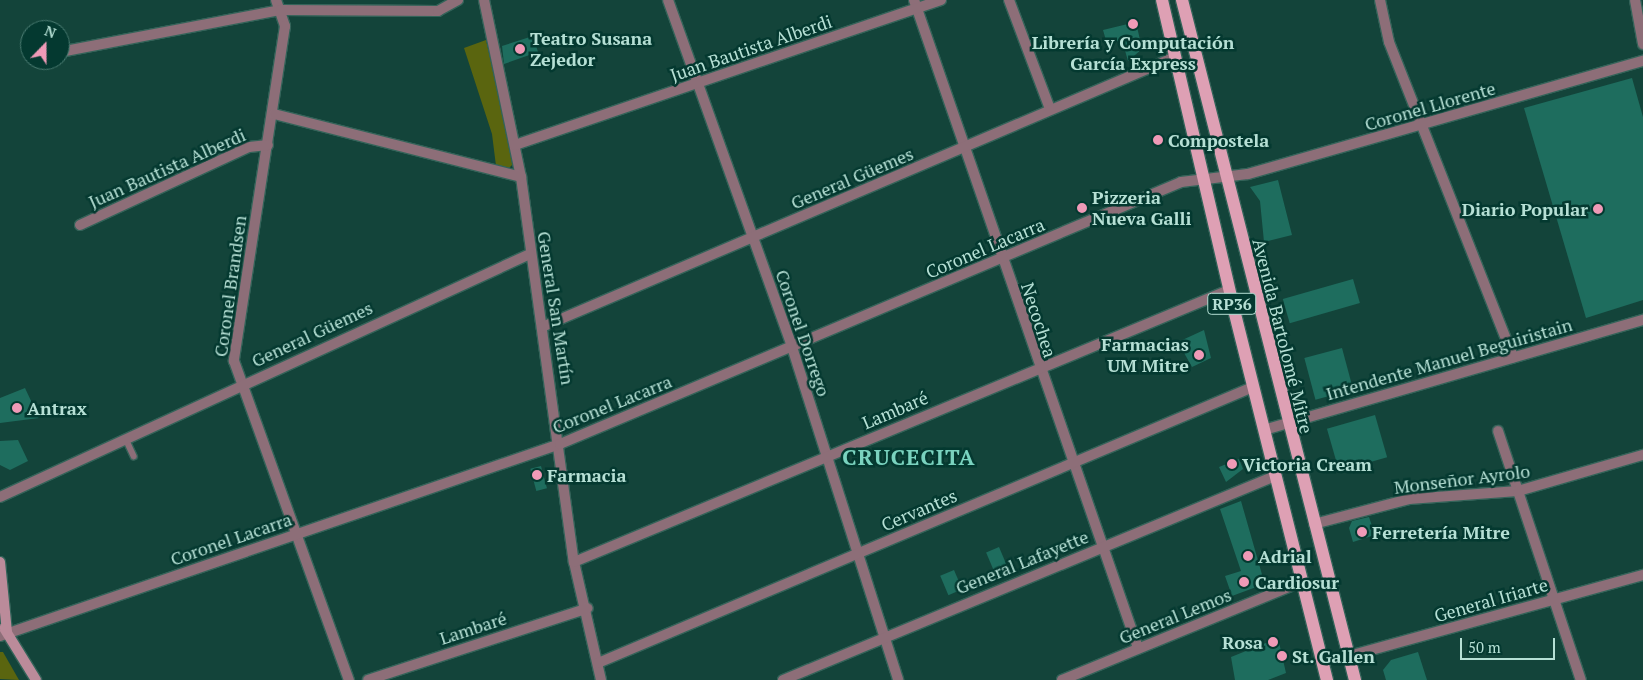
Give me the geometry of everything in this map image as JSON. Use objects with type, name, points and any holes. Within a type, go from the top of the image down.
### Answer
[{"type":"main road","name":"RP36","points":[[1162,0],[1202,179],[1301,582],[1327,680]]},
{"type":"main road","name":"Avenida Bartolomé Mitre","points":[[1182,0],[1287,423],[1356,680]]},
{"type":"main road","points":[[0,562],[3,634]]},
{"type":"main road","points":[[0,623],[3,634],[36,680]]},
{"type":"street","name":"Coronel Brandsen","points":[[276,0],[282,10],[285,26],[274,114],[234,361],[239,385],[298,533],[349,680]]},
{"type":"street","points":[[70,50],[282,10],[438,11],[458,0]]},
{"type":"street","name":"General San Martín","points":[[484,0],[521,177],[530,254],[560,444],[574,562],[588,608],[601,680]]},
{"type":"street","name":"Coronel Dorrego","points":[[668,0],[792,347],[898,680]]},
{"type":"street","name":"Juan Bautista Alberdi","points":[[515,145],[699,84],[915,4],[941,0]]},
{"type":"street","points":[[1009,0],[1050,109]]},
{"type":"street","points":[[1380,0],[1389,42],[1513,357]]},
{"type":"street","points":[[1635,0],[1643,44]]},
{"type":"street","name":"Necochea","points":[[915,4],[966,148],[1038,367],[1104,546],[1138,648]]},
{"type":"street","name":"General Güemes","points":[[542,327],[966,148],[1050,109],[1175,57]]},
{"type":"street","name":"Coronel Llorente","points":[[1225,176],[1248,174],[1422,126],[1643,61]]},
{"type":"street","points":[[274,114],[521,177]]},
{"type":"street","name":"Juan Bautista Alberdi","points":[[80,225],[249,147],[268,145]]},
{"type":"street","name":"Coronel Lacarra","points":[[3,634],[560,444],[1003,259],[1181,182],[1225,176]]},
{"type":"street","name":"General Güemes","points":[[0,497],[239,385],[530,254]]},
{"type":"street","name":"Lambaré","points":[[574,562],[1038,367],[1229,290]]},
{"type":"street","name":"Intendente Manuel Beguiristain","points":[[1264,430],[1643,320]]},
{"type":"street","name":"Cervantes","points":[[598,663],[1253,387]]},
{"type":"street","points":[[1498,431],[1581,680]]},
{"type":"street","name":"Monseñor Ayrolo","points":[[1314,524],[1409,499],[1518,492],[1643,455]]},
{"type":"street","name":"General Lafayette","points":[[783,680],[883,636],[1275,476]]},
{"type":"street","name":"General Iriarte","points":[[1349,656],[1643,575]]},
{"type":"street","name":"General Lemos","points":[[1062,680],[1301,582]]},
{"type":"street","name":"Lambaré","points":[[368,680],[588,608]]},
{"type":"lane","points":[[126,438],[134,456]]},
{"type":"green space","points":[[486,40],[514,163],[508,169],[496,166],[492,134],[464,48]]},
{"type":"green space","points":[[0,652],[3,652],[19,680],[0,679]]},
{"type":"building","points":[[1136,22],[1142,49],[1128,61],[1122,40],[1107,44],[1103,30]]},
{"type":"building","name":"Teatro Susana Zejedor","points":[[533,36],[538,52],[504,64],[502,46]]},
{"type":"building","name":"Diario Popular","points":[[1632,78],[1643,117],[1643,300],[1586,318],[1524,108]]},
{"type":"building","points":[[1278,180],[1292,235],[1264,242],[1260,201],[1250,187]]},
{"type":"building","points":[[1353,279],[1360,303],[1290,323],[1283,299]]},
{"type":"building","points":[[1204,330],[1211,358],[1192,367],[1178,342]]},
{"type":"building","points":[[1342,348],[1353,390],[1315,400],[1304,358]]},
{"type":"building","name":"Antrax","points":[[25,388],[39,418],[0,423],[0,398]]},
{"type":"building","points":[[1375,415],[1387,457],[1339,471],[1327,429]]},
{"type":"building","points":[[18,440],[28,461],[10,470],[0,465],[0,441]]},
{"type":"building","points":[[1239,459],[1243,469],[1226,482],[1219,467]]},
{"type":"building","points":[[541,466],[547,488],[536,491],[530,469]]},
{"type":"building","points":[[1241,501],[1263,578],[1259,586],[1232,596],[1225,576],[1241,571],[1220,509]]},
{"type":"building","name":"Ferretería Mitre","points":[[1369,517],[1375,535],[1353,542],[1349,528],[1352,521]]},
{"type":"building","points":[[999,547],[1009,571],[996,576],[986,552]]},
{"type":"building","points":[[954,570],[962,589],[948,595],[940,576]]},
{"type":"building","points":[[1278,638],[1286,673],[1268,680],[1235,680],[1231,657]]},
{"type":"building","points":[[1418,652],[1427,680],[1386,680],[1383,670],[1391,660]]},
{"type":"place","name":"Librería y Computación García Express","points":[[1133,24]]},
{"type":"place","name":"Teatro Susana Zejedor","points":[[520,49]]},
{"type":"place","name":"Compostela","points":[[1158,140]]},
{"type":"place","name":"Pizzeria Nueva Galli","points":[[1082,208]]},
{"type":"place","name":"Diario Popular","points":[[1598,209]]},
{"type":"place","name":"Farmacias UM Mitre","points":[[1199,355]]},
{"type":"place","name":"Antrax","points":[[17,408]]},
{"type":"place","name":"Victoria Cream","points":[[1232,464]]},
{"type":"place","name":"Farmacia","points":[[537,475]]},
{"type":"place","name":"Ferretería Mitre","points":[[1362,532]]},
{"type":"place","name":"Adrial","points":[[1248,556]]},
{"type":"place","name":"Cardiosur","points":[[1244,582]]},
{"type":"place","name":"Rosa","points":[[1273,642]]},
{"type":"place","name":"St. Gallen","points":[[1282,656]]},
{"type":"district","name":"CRUCECITA","points":[[909,457]]}]
